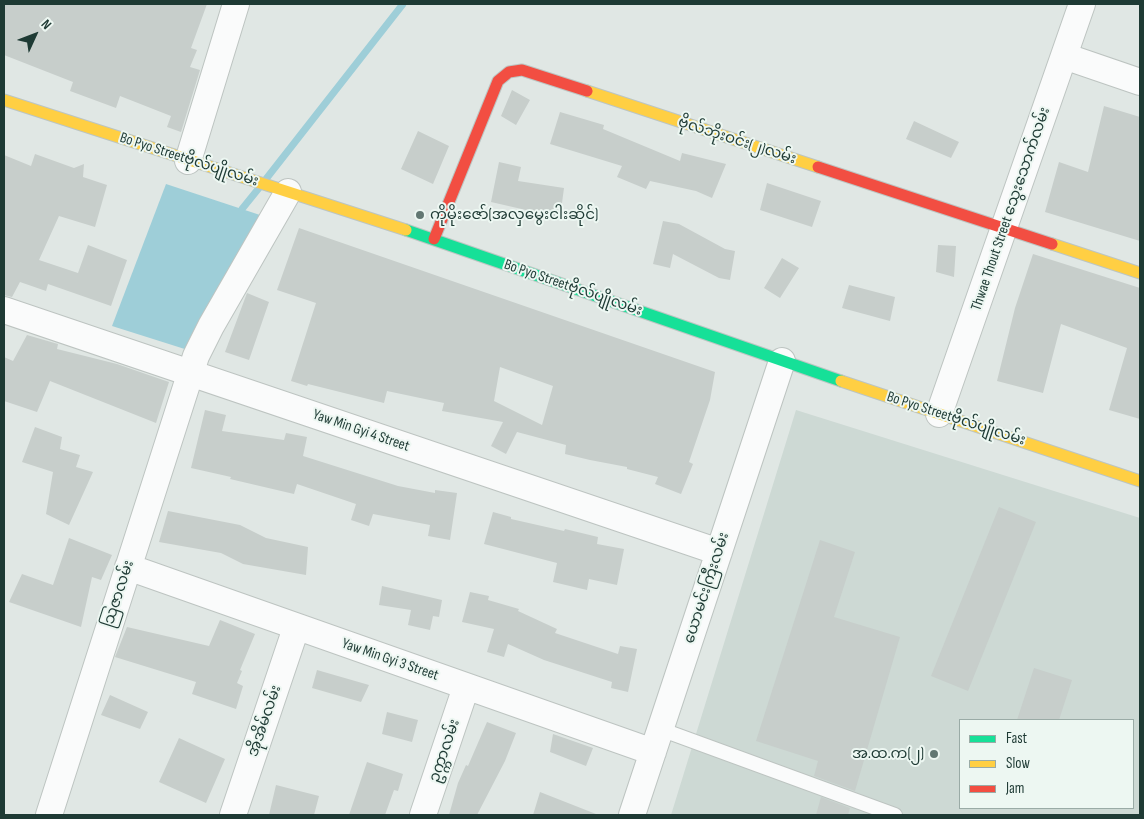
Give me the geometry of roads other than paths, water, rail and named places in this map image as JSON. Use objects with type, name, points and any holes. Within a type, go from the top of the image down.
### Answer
[{"type":"street","points":[[188,161],[236,4]]},
{"type":"street","name":"Thwae Thout Street သွေးသောက်လမ်း","points":[[940,414],[1082,4]]},
{"type":"street","points":[[1064,56],[1140,82]]},
{"type":"street","name":"ဗိုလ်ဘိုးဝင်း(၂)လမ်း","points":[[434,239],[498,81],[508,72],[522,70],[1140,273]]},
{"type":"street","name":"Bo Pyo Streetဗိုလ်ပျိုလမ်း","points":[[4,100],[434,239],[782,361],[1140,481]]},
{"type":"street","name":"သြဇာလမ်း","points":[[49,815],[190,373],[206,334],[288,192]]},
{"type":"street","name":"Yaw Min Gyi 4 Street","points":[[4,310],[719,552]]},
{"type":"street","name":"ယောမင်းကြီးလမ်း","points":[[632,815],[782,361]]},
{"type":"street","name":"Yaw Min Gyi 3 Street","points":[[128,567],[466,687],[656,741]]},
{"type":"street","name":"အိုအိမ်လမ်း","points":[[233,815],[296,628]]},
{"type":"street","name":"ဥက္ကာလမ်း","points":[[423,815],[466,687]]},
{"type":"lane","points":[[656,741],[895,815]]},
{"type":"water","points":[[166,184],[260,215],[191,351],[112,326]]},
{"type":"waterway","points":[[266,179],[403,4]]},
{"type":"waterway","points":[[242,209],[259,188]]},
{"type":"place","name":"ကိုမိုးဇော်(အလှမွေးငါးဆိုင်)","points":[[420,215]]},
{"type":"place","name":"အ.ထ.က(၂)","points":[[934,754]]}]
